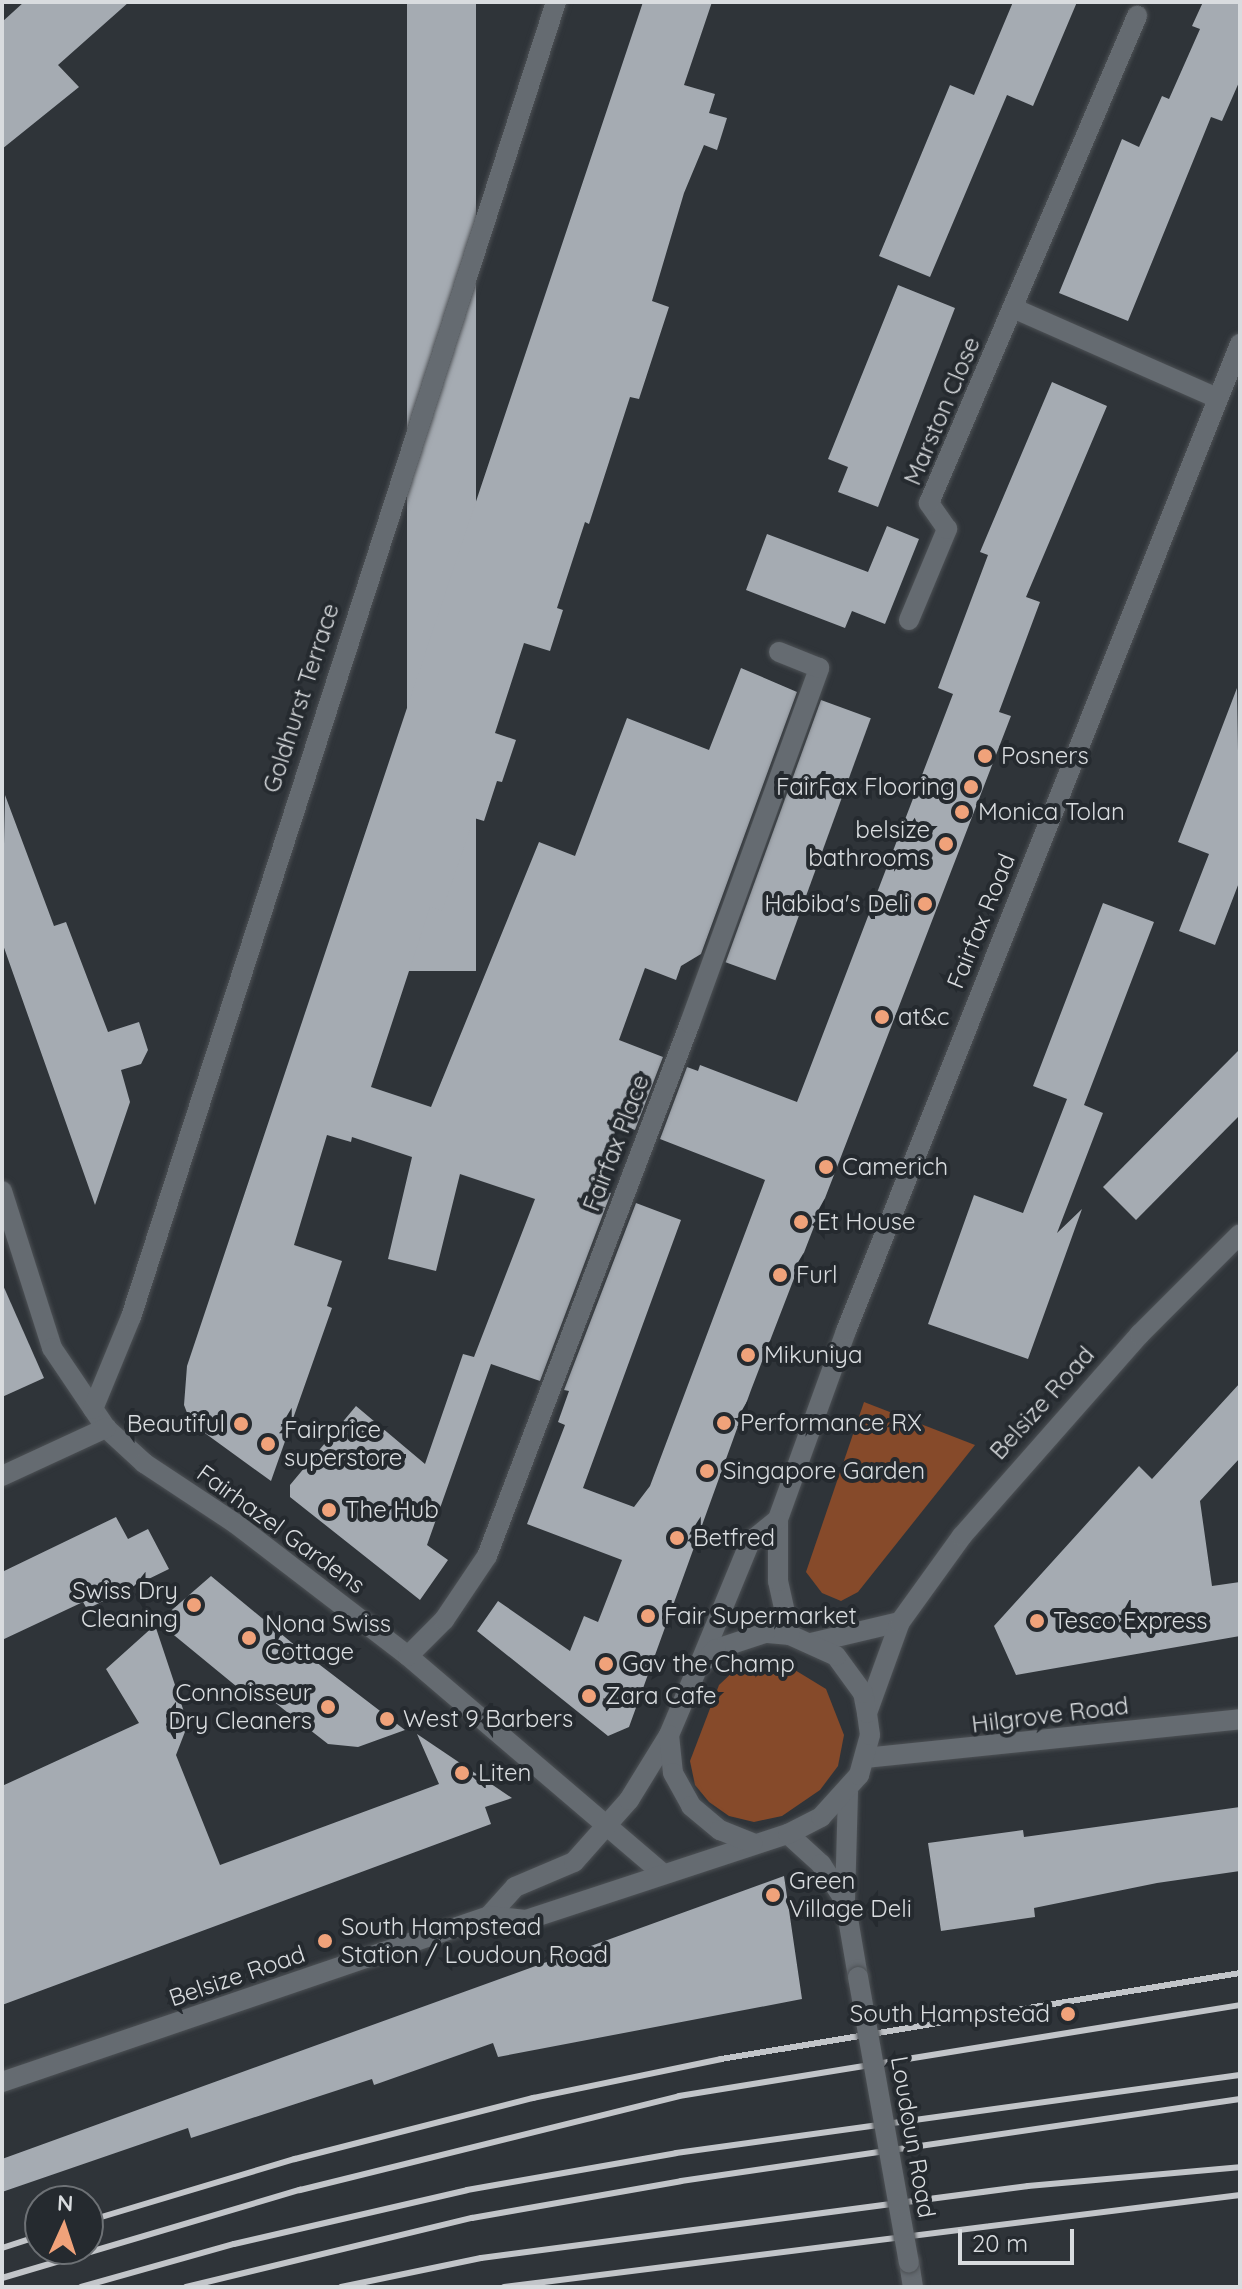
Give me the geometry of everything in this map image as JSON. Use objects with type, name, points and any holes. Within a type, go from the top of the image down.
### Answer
[{"type":"street","name":"Goldhurst Terrace","points":[[93,1409],[131,1317],[418,418],[556,2]]},
{"type":"street","name":"Marston Close","points":[[909,620],[947,529],[929,503],[1015,309],[1137,16]]},
{"type":"street","points":[[1015,309],[1217,398]]},
{"type":"street","name":"Fairfax Road","points":[[790,1635],[778,1581],[778,1519],[846,1331],[1240,344]]},
{"type":"street","name":"Fairfax Place","points":[[408,1656],[444,1620],[487,1556],[690,1023],[819,668],[779,652]]},
{"type":"street","name":"Fairhazel Gardens","points":[[2,1191],[52,1348],[106,1428],[144,1463],[236,1524],[408,1656],[662,1873]]},
{"type":"street","name":"Belsize Road","points":[[867,1713],[900,1622],[1001,1487],[1140,1334],[1240,1234]]},
{"type":"street","points":[[2,1476],[106,1428]]},
{"type":"street","name":"Fairfax Road","points":[[697,1669],[750,1542],[778,1519]]},
{"type":"street","points":[[811,1643],[900,1622]]},
{"type":"street","points":[[790,1635],[836,1656],[853,1676],[867,1713],[865,1758],[848,1792],[821,1817],[788,1834],[753,1843],[720,1830],[691,1806],[673,1773],[669,1735],[697,1669],[716,1649],[738,1638],[790,1635]]},
{"type":"street","name":"Hilgrove Road","points":[[865,1758],[1240,1719]]},
{"type":"street","name":"Belsize Road","points":[[489,1916],[515,1887],[574,1862],[608,1826],[669,1735]]},
{"type":"street","name":"Loudoun Road","points":[[848,1792],[845,1901],[913,2287]]},
{"type":"street","name":"Loudoun Road","points":[[788,1834],[821,1864],[845,1901]]},
{"type":"street","name":"Belsize Road","points":[[2,2082],[489,1916],[526,1920],[753,1843]]},
{"type":"shaded area","points":[[864,1402],[975,1445],[858,1592],[841,1601],[822,1593],[806,1572]]},
{"type":"shaded area","points":[[763,1665],[790,1667],[826,1689],[844,1735],[838,1766],[820,1790],[782,1816],[754,1822],[729,1816],[709,1802],[695,1785],[690,1761],[719,1685],[736,1669]]},
{"type":"building","points":[[24,2],[129,2],[58,65],[79,87],[2,149],[2,22]]},
{"type":"building","points":[[407,2],[476,2],[476,971],[407,971]]},
{"type":"building","points":[[643,2],[712,2],[684,85],[715,94],[709,113],[727,118],[717,150],[704,145],[684,193],[652,301],[669,307],[639,399],[630,397],[589,524],[585,522],[557,608],[563,610],[550,651],[524,643],[495,733],[516,740],[502,782],[497,781],[484,821],[474,818],[442,911],[430,907],[371,1087],[431,1107],[539,842],[575,856],[627,718],[709,750],[741,668],[797,692],[701,954],[681,966],[676,980],[645,968],[619,1040],[663,1057],[635,1130],[619,1124],[608,1150],[594,1187],[611,1193],[540,1381],[491,1364],[427,1545],[448,1560],[420,1600],[290,1497],[290,1485],[356,1406],[425,1464],[463,1354],[474,1357],[535,1199],[460,1174],[436,1271],[388,1259],[412,1157],[352,1137],[351,1142],[327,1135],[294,1245],[342,1261],[327,1306],[332,1308],[271,1481],[191,1423],[184,1405],[187,1366]]},
{"type":"building","points":[[1013,2],[1077,2],[1033,106],[1007,95],[930,277],[879,256],[950,85],[974,95]]},
{"type":"building","points":[[1203,2],[1240,2],[1240,80],[1222,121],[1211,117],[1128,321],[1059,293],[1122,139],[1139,147],[1162,96],[1169,99],[1200,29],[1192,26]]},
{"type":"building","points":[[898,285],[955,308],[878,507],[838,492],[848,467],[828,459]]},
{"type":"building","points":[[1052,382],[1107,406],[1026,597],[1040,602],[999,712],[1011,716],[751,1390],[629,1727],[608,1736],[477,1631],[498,1601],[570,1651],[584,1616],[598,1622],[622,1560],[527,1524],[565,1425],[558,1422],[569,1391],[564,1390],[636,1203],[681,1220],[583,1488],[634,1507],[650,1486],[765,1180],[660,1139],[687,1067],[698,1071],[700,1065],[797,1102],[953,694],[938,688],[988,555],[980,552]]},
{"type":"building","points":[[887,526],[919,539],[885,624],[852,611],[845,628],[746,590],[767,534],[868,572]]},
{"type":"building","points":[[1237,688],[1240,880],[1215,945],[1179,931],[1209,854],[1178,842]]},
{"type":"building","points":[[821,700],[871,718],[775,980],[726,962]]},
{"type":"building","points":[[5,795],[54,926],[66,922],[108,1032],[139,1022],[148,1050],[141,1064],[121,1070],[130,1102],[95,1205],[2,942]]},
{"type":"building","points":[[1103,903],[1154,922],[1084,1105],[1103,1113],[1057,1233],[1082,1209],[1028,1359],[928,1324],[974,1195],[1023,1213],[1067,1099],[1033,1086]]},
{"type":"building","points":[[1240,1049],[1240,1115],[1136,1220],[1103,1187]]},
{"type":"building","points":[[2,1283],[44,1378],[2,1397]]},
{"type":"building","points":[[1240,1383],[1240,1458],[1200,1501],[1212,1586],[1240,1582],[1240,1636],[1016,1675],[994,1626],[1139,1466],[1152,1479]]},
{"type":"building","points":[[116,1517],[128,1539],[148,1529],[169,1569],[87,1609],[83,1602],[2,1640],[2,1572]]},
{"type":"building","points":[[211,1576],[405,1730],[358,1747],[328,1744],[264,1694],[253,1700],[158,1622]]},
{"type":"building","points":[[155,1625],[188,1724],[176,1755],[220,1865],[439,1784],[417,1734],[512,1798],[485,1807],[491,1824],[2,2005],[2,1786],[139,1723],[106,1669]]},
{"type":"building","points":[[1240,1807],[1240,1871],[1157,1883],[1034,1908],[1035,1917],[941,1931],[928,1843],[1023,1830],[1024,1837]]},
{"type":"building","points":[[784,1876],[802,1999],[498,2057],[493,2043],[374,2085],[372,2079],[191,2138],[188,2128],[2,2192],[2,2159]]},
{"type":"railway","points":[[104,2216],[295,2159],[533,2098],[721,2059],[1240,1973]]},
{"type":"railway","points":[[2,2278],[300,2190],[679,2096],[1240,2005]]},
{"type":"railway","points":[[81,2287],[234,2244],[467,2190],[676,2153],[1240,2075]]},
{"type":"railway","points":[[186,2287],[472,2218],[681,2181],[1240,2099]]},
{"type":"railway","points":[[341,2287],[481,2258],[1028,2186],[1240,2167]]},
{"type":"railway","points":[[504,2287],[1240,2195]]},
{"type":"railway","points":[[2,2248],[24,2241]]},
{"type":"place","name":"Posners","points":[[985,756]]},
{"type":"place","name":"FairFax Flooring","points":[[971,787]]},
{"type":"place","name":"Monica Tolan","points":[[962,812]]},
{"type":"place","name":"belsize bathrooms","points":[[946,844]]},
{"type":"place","name":"Habiba's Deli","points":[[925,904]]},
{"type":"place","name":"at&c","points":[[882,1017]]},
{"type":"place","name":"Camerich","points":[[826,1167]]},
{"type":"place","name":"Et House","points":[[801,1222]]},
{"type":"place","name":"Furl","points":[[780,1275]]},
{"type":"place","name":"Mikuniya","points":[[748,1355]]},
{"type":"place","name":"Performance RX","points":[[724,1423]]},
{"type":"place","name":"Beautiful","points":[[241,1424]]},
{"type":"place","name":"Fairprice superstore","points":[[268,1444]]},
{"type":"place","name":"Singapore Garden","points":[[707,1471]]},
{"type":"place","name":"The Hub","points":[[329,1510]]},
{"type":"place","name":"Betfred","points":[[677,1538]]},
{"type":"place","name":"Swiss Dry Cleaning","points":[[194,1605]]},
{"type":"place","name":"Fair Supermarket","points":[[648,1616]]},
{"type":"place","name":"Tesco Express","points":[[1037,1621]]},
{"type":"place","name":"Nona Swiss Cottage","points":[[249,1638]]},
{"type":"place","name":"Gav the Champ","points":[[606,1664]]},
{"type":"place","name":"Zara Cafe","points":[[589,1696]]},
{"type":"place","name":"Connoisseur Dry Cleaners","points":[[328,1707]]},
{"type":"place","name":"West 9 Barbers","points":[[387,1719]]},
{"type":"place","name":"Liten","points":[[462,1773]]},
{"type":"place","name":"Green Village Deli","points":[[773,1895]]},
{"type":"place","name":"South Hampstead Station / Loudoun Road","points":[[325,1941]]},
{"type":"place","name":"South Hampstead","points":[[1068,2014]]}]
